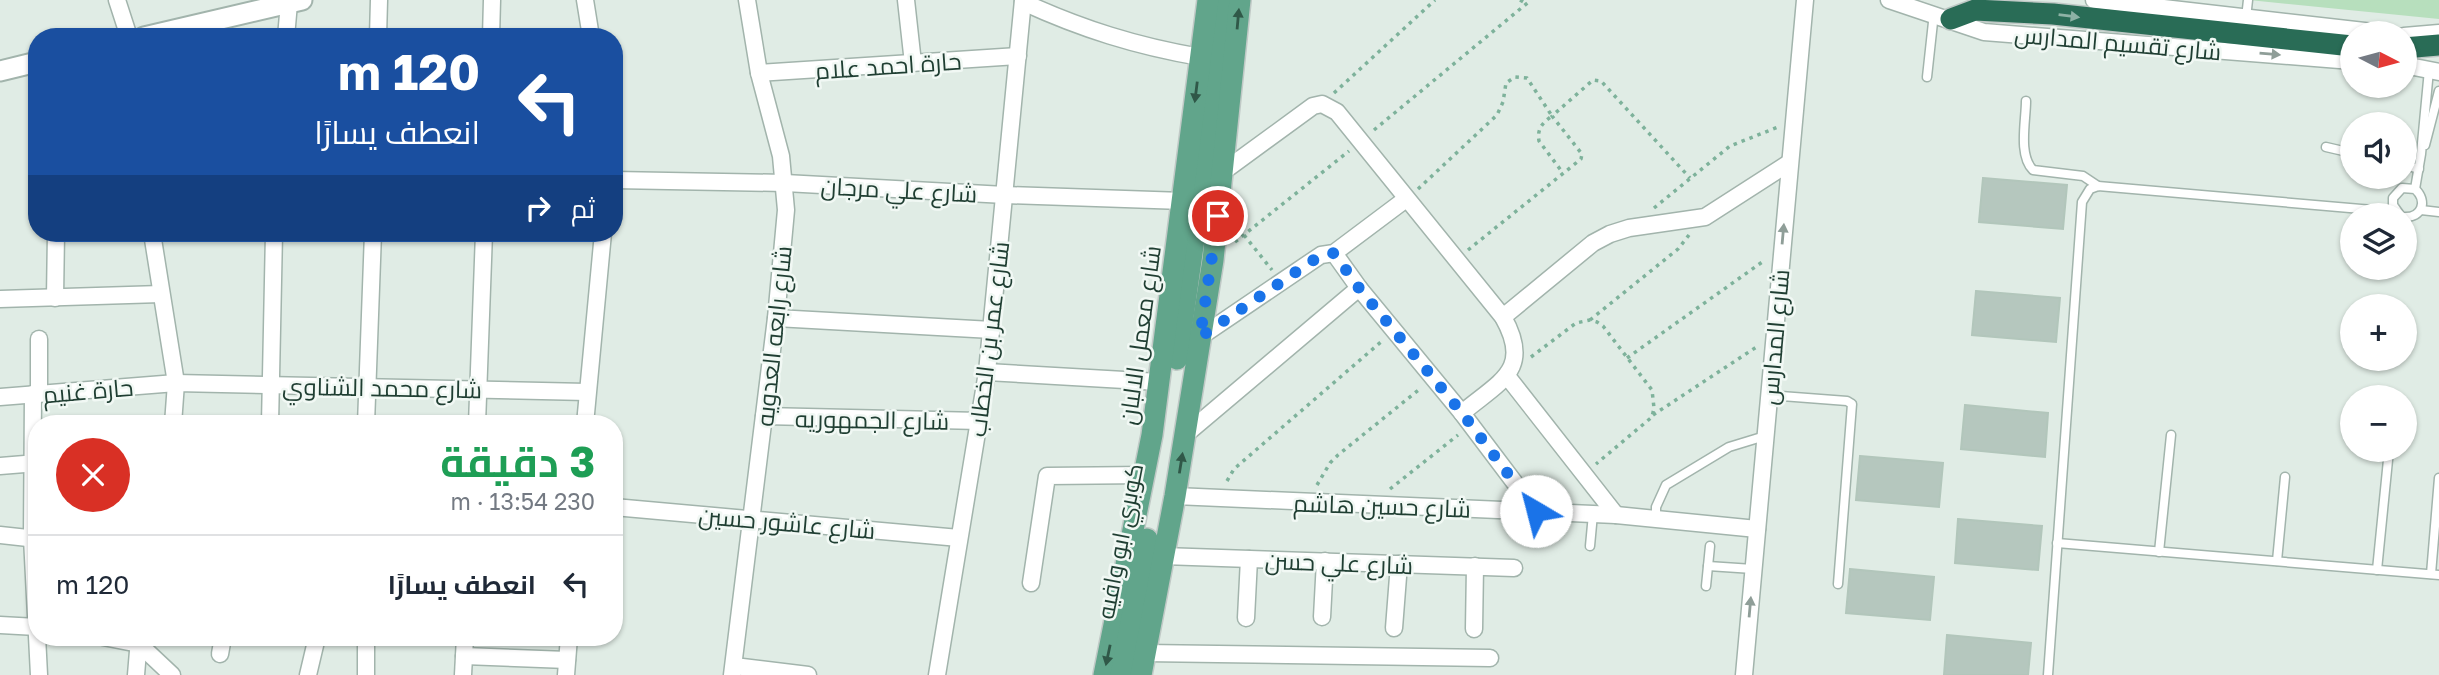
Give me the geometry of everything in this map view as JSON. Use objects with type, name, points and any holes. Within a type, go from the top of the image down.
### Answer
[{"type":"highway","points":[[1942,16],[1975,10],[2001,10],[2340,45]]},
{"type":"highway","points":[[2417,47],[2439,44]]},
{"type":"main road","name":"شارع معمل الالبان","points":[[1104,675],[1146,475],[1208,0]]},
{"type":"main road","name":"كوبري ابو وافيه","points":[[1121,675],[1169,411],[1202,183],[1222,0]]},
{"type":"main road","points":[[1141,675],[1175,496],[1213,260],[1240,0]]},
{"type":"street","points":[[117,0],[126,28]]},
{"type":"street","points":[[378,28],[379,0]]},
{"type":"street","points":[[491,28],[492,0]]},
{"type":"street","points":[[585,0],[589,28]]},
{"type":"street","name":"شارع رابعه العدويه","points":[[733,670],[776,318],[786,209],[781,156],[758,73],[747,0]]},
{"type":"street","points":[[906,0],[913,63]]},
{"type":"street","name":"شارع المدارس","points":[[1744,675],[1805,0]]},
{"type":"street","name":"شارع تقسيم المدارس","points":[[1889,0],[1984,32],[2340,60]]},
{"type":"street","points":[[1942,16],[1969,0]]},
{"type":"street","name":"شارع تقسيم المدارس","points":[[2094,0],[2340,28]]},
{"type":"street","points":[[176,28],[263,4],[295,1],[288,28]]},
{"type":"street","points":[[1023,1],[1068,23],[1114,39],[1200,57]]},
{"type":"street","name":"شارع عمر بن الخطاب","points":[[937,675],[987,372],[1023,1]]},
{"type":"street","points":[[2417,35],[2439,33]]},
{"type":"street","name":"حارة احمد علام","points":[[758,73],[1018,56]]},
{"type":"street","points":[[0,71],[28,64]]},
{"type":"street","points":[[1224,171],[1313,106],[1322,104],[1337,112],[1503,317],[1513,335],[1515,361],[1507,376],[1466,419]]},
{"type":"street","points":[[1503,317],[1593,243],[1629,228],[1704,217],[1789,163]]},
{"type":"street","name":"شارع علي مرجان","points":[[623,180],[785,183],[1183,201]]},
{"type":"street","points":[[1200,337],[1321,255],[1334,253],[1406,200]]},
{"type":"street","points":[[55,298],[56,242]]},
{"type":"street","points":[[153,242],[176,383],[174,415]]},
{"type":"street","points":[[270,415],[274,242]]},
{"type":"street","points":[[366,415],[373,242]]},
{"type":"street","points":[[477,415],[484,242]]},
{"type":"street","points":[[586,415],[602,242]]},
{"type":"street","points":[[1334,253],[1536,511]]},
{"type":"street","points":[[1185,435],[1359,288]]},
{"type":"street","points":[[0,299],[161,294]]},
{"type":"street","points":[[776,318],[992,330]]},
{"type":"street","points":[[35,415],[39,339]]},
{"type":"street","points":[[987,372],[1159,382]]},
{"type":"street","points":[[1507,376],[1616,515]]},
{"type":"street","name":"شارع محمد الشناوي","points":[[176,383],[587,392]]},
{"type":"street","name":"حارة غنيم","points":[[0,397],[176,383]]},
{"type":"street","name":"شارع الجمهوريه","points":[[764,416],[980,421]]},
{"type":"street","points":[[0,466],[28,464]]},
{"type":"street","points":[[1031,583],[1047,476],[1146,475]]},
{"type":"street","name":"شارع حسين هاشم","points":[[1175,496],[1616,515],[1757,529]]},
{"type":"street","name":"شارع عاشور حسين","points":[[623,508],[959,538]]},
{"type":"street","points":[[0,535],[28,538]]},
{"type":"street","name":"شارع علي حسن","points":[[1163,556],[1514,568]]},
{"type":"street","points":[[1246,618],[1249,559]]},
{"type":"street","points":[[1322,618],[1325,561]]},
{"type":"street","points":[[1394,628],[1399,564]]},
{"type":"street","points":[[1474,629],[1475,566]]},
{"type":"street","points":[[0,625],[28,627]]},
{"type":"street","points":[[37,646],[39,675]]},
{"type":"street","points":[[136,675],[138,646]]},
{"type":"street","points":[[145,646],[172,675]]},
{"type":"street","points":[[220,654],[221,646]]},
{"type":"street","points":[[308,675],[315,646]]},
{"type":"street","points":[[366,646],[366,675]]},
{"type":"street","points":[[463,675],[465,646]]},
{"type":"street","points":[[464,656],[566,668],[568,646]]},
{"type":"street","points":[[1145,653],[1490,658]]},
{"type":"street","points":[[733,670],[808,675]]},
{"type":"lane","points":[[2246,18],[2248,0]]},
{"type":"lane","points":[[1927,77],[1942,16]]},
{"type":"lane","points":[[2417,182],[2434,71]]},
{"type":"lane","points":[[2421,154],[2439,91]]},
{"type":"lane","points":[[2026,101],[2025,154],[2029,166],[2033,170],[2083,176],[2098,186]]},
{"type":"lane","points":[[2326,147],[2340,150]]},
{"type":"lane","points":[[2048,675],[2082,202],[2090,189],[2098,186],[2340,209]]},
{"type":"lane","points":[[2395,203],[2393,198],[2397,192],[2404,189]]},
{"type":"lane","points":[[2416,189],[2423,202],[2417,213]]},
{"type":"lane","points":[[2421,210],[2439,212]]},
{"type":"lane","points":[[1769,395],[1847,401],[1852,404],[1838,584]]},
{"type":"lane","points":[[2159,552],[2171,435]]},
{"type":"lane","points":[[1656,519],[1656,507],[1666,485],[1728,447],[1765,436]]},
{"type":"lane","points":[[2377,570],[2388,462]]},
{"type":"lane","points":[[2277,561],[2286,477]]},
{"type":"lane","points":[[2057,543],[2435,574],[2439,478]]},
{"type":"lane","points":[[1590,546],[1593,514]]},
{"type":"lane","points":[[1706,586],[1710,546]]},
{"type":"lane","points":[[1708,566],[1753,569]]},
{"type":"path","points":[[1322,104],[1434,0]]},
{"type":"path","points":[[1520,0],[1527,4]]},
{"type":"path","points":[[1406,200],[1497,115],[1501,109],[1506,83],[1515,77],[1527,78],[1582,154],[1581,159],[1456,259]]},
{"type":"path","points":[[1563,173],[1539,141],[1539,129],[1542,123],[1593,80],[1601,82],[1690,178]]},
{"type":"path","points":[[1629,228],[1730,146],[1793,121]]},
{"type":"path","points":[[1507,376],[1576,323],[1590,320],[1678,249],[1704,217]]},
{"type":"path","points":[[1244,235],[1282,283]]},
{"type":"path","points":[[1627,358],[1781,248]]},
{"type":"path","points":[[1590,320],[1603,326],[1652,390],[1652,416]]},
{"type":"path","points":[[1217,498],[1234,469],[1395,330]]},
{"type":"path","points":[[1584,474],[1652,416],[1774,336]]},
{"type":"path","points":[[1308,501],[1338,454],[1433,378]]},
{"type":"path","points":[[1371,504],[1466,419]]},
{"type":"green space","points":[[2249,0],[2439,0],[2439,19]]},
{"type":"building","points":[[1983,178],[2067,185],[2063,229],[1979,222]]},
{"type":"building","points":[[1976,291],[2060,298],[2056,342],[1972,335]]},
{"type":"building","points":[[1965,405],[2048,413],[2045,457],[1961,449]]},
{"type":"building","points":[[1860,456],[1943,463],[1939,507],[1856,500]]},
{"type":"building","points":[[1958,519],[2042,526],[2038,570],[1955,563]]},
{"type":"building","points":[[1850,569],[1934,577],[1930,620],[1846,613]]},
{"type":"building","points":[[1947,635],[2031,643],[2028,675],[1944,675]]},
{"type":"route","points":[[1218,216],[1200,337],[1324,253],[1334,253],[1359,288],[1462,413],[1536,511]]}]
